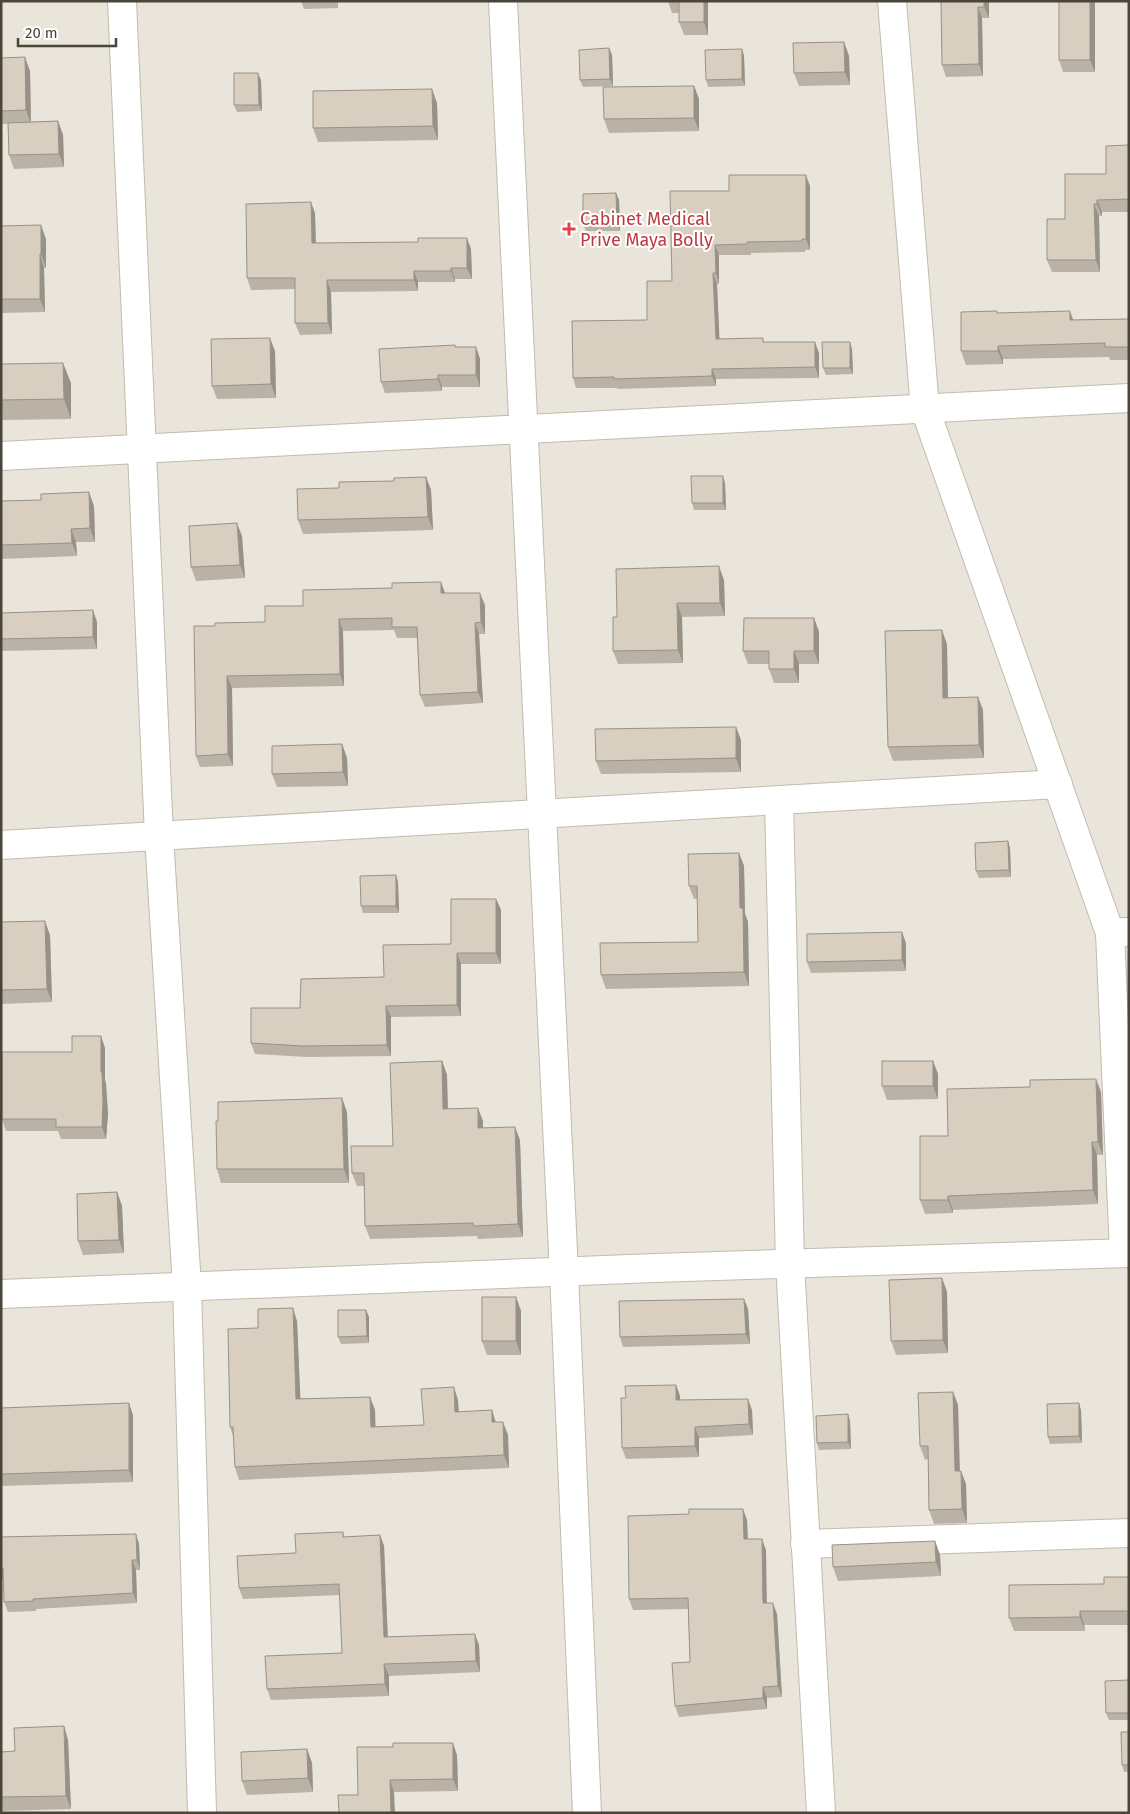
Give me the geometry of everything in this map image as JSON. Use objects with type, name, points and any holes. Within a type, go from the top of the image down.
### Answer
[{"type":"street","points":[[122,1],[159,836],[187,1287],[202,1813]]},
{"type":"street","points":[[502,1],[564,1272],[587,1813]]},
{"type":"street","points":[[1,1294],[1126,1253],[1119,932],[1058,784],[925,409],[892,1]]},
{"type":"street","points":[[1,456],[1129,398]]},
{"type":"street","points":[[1,845],[1058,784]]},
{"type":"street","points":[[779,800],[790,1264],[822,1813]]},
{"type":"street","points":[[805,1544],[1129,1533]]},
{"type":"shaded area","points":[[1,1],[1129,1],[1129,1813],[1,1813]]},
{"type":"building","points":[[679,1],[704,1],[704,22],[679,22]]},
{"type":"building","points":[[941,1],[984,1],[984,7],[978,7],[979,64],[942,65]]},
{"type":"building","points":[[1059,1],[1090,1],[1090,60],[1059,60]]},
{"type":"building","points":[[844,42],[845,72],[794,73],[793,43]]},
{"type":"building","points":[[609,48],[610,79],[580,80],[579,50]]},
{"type":"building","points":[[742,49],[742,79],[706,80],[705,50]]},
{"type":"building","points":[[25,57],[26,110],[1,111],[1,58]]},
{"type":"building","points":[[234,73],[258,73],[259,105],[234,105]]},
{"type":"building","points":[[694,86],[694,118],[604,119],[603,87]]},
{"type":"building","points":[[432,89],[433,126],[313,128],[313,91]]},
{"type":"building","points":[[58,121],[59,154],[9,155],[8,123]]},
{"type":"building","points":[[1129,145],[1129,199],[1097,200],[1097,204],[1094,204],[1096,260],[1047,260],[1047,219],[1065,219],[1065,174],[1106,174],[1106,146]]},
{"type":"building","points":[[729,175],[806,175],[806,239],[802,239],[802,241],[747,242],[747,244],[715,245],[716,273],[713,273],[716,339],[763,338],[763,342],[815,342],[815,367],[712,369],[712,376],[614,379],[614,377],[573,378],[572,321],[647,320],[647,281],[672,281],[670,191],[729,191]]},
{"type":"building","points":[[616,193],[617,224],[583,224],[583,194]]},
{"type":"building","points":[[311,202],[312,243],[418,242],[418,238],[467,238],[467,268],[451,268],[451,271],[414,271],[414,280],[327,280],[328,323],[295,323],[295,278],[247,278],[246,204]]},
{"type":"building","points":[[41,225],[40,299],[1,299],[1,226]]},
{"type":"building","points":[[997,311],[997,313],[1070,311],[1070,320],[1129,319],[1129,347],[1105,347],[1105,343],[998,346],[998,351],[961,351],[961,312]]},
{"type":"building","points":[[270,338],[271,384],[212,386],[211,339]]},
{"type":"building","points":[[822,342],[850,342],[850,368],[823,368]]},
{"type":"building","points":[[455,345],[455,347],[476,347],[476,375],[438,375],[438,379],[381,382],[379,349]]},
{"type":"building","points":[[63,363],[64,399],[1,400],[1,364]]},
{"type":"building","points":[[691,476],[723,476],[723,503],[692,503]]},
{"type":"building","points":[[426,477],[428,517],[298,520],[297,489],[339,488],[339,482],[394,481],[394,478]]},
{"type":"building","points":[[89,492],[90,528],[71,529],[72,543],[1,545],[1,501],[41,500],[41,494]]},
{"type":"building","points":[[237,523],[240,565],[191,567],[189,526]]},
{"type":"building","points":[[719,566],[720,603],[677,603],[678,650],[613,651],[613,617],[617,617],[616,569]]},
{"type":"building","points":[[441,582],[441,593],[480,593],[481,622],[475,623],[478,692],[420,695],[417,627],[392,627],[392,618],[339,619],[340,674],[227,676],[228,754],[196,756],[194,626],[215,626],[215,623],[265,622],[265,606],[303,606],[303,590],[392,588],[392,583]]},
{"type":"building","points":[[93,610],[93,637],[1,639],[1,613]]},
{"type":"building","points":[[744,618],[814,618],[814,651],[794,651],[794,669],[769,669],[769,651],[743,651]]},
{"type":"building","points":[[942,630],[943,698],[978,697],[979,745],[888,747],[885,631]]},
{"type":"building","points":[[736,727],[736,758],[596,761],[595,729]]},
{"type":"building","points":[[342,744],[343,772],[272,774],[272,746]]},
{"type":"building","points":[[1008,841],[1009,870],[976,871],[975,843]]},
{"type":"building","points":[[739,853],[740,908],[743,908],[744,972],[601,975],[600,943],[698,942],[697,886],[689,886],[688,854]]},
{"type":"building","points":[[396,875],[396,906],[361,906],[360,876]]},
{"type":"building","points":[[451,899],[496,899],[496,953],[457,953],[457,1005],[386,1006],[387,1045],[303,1046],[251,1043],[251,1008],[300,1008],[301,979],[384,977],[383,945],[451,944]]},
{"type":"building","points":[[45,921],[47,989],[1,990],[1,922]]},
{"type":"building","points":[[902,932],[902,960],[807,962],[807,934]]},
{"type":"building","points":[[72,1036],[101,1036],[102,1127],[56,1127],[56,1119],[2,1119],[2,1052],[72,1052]]},
{"type":"building","points":[[442,1061],[443,1109],[478,1108],[478,1128],[515,1127],[518,1224],[474,1226],[473,1223],[365,1226],[364,1173],[352,1173],[351,1146],[393,1146],[390,1063]]},
{"type":"building","points":[[882,1061],[933,1061],[933,1086],[882,1086]]},
{"type":"building","points":[[1096,1079],[1098,1142],[1092,1142],[1093,1190],[948,1196],[948,1200],[920,1200],[920,1136],[948,1136],[947,1089],[1030,1087],[1030,1080]]},
{"type":"building","points":[[342,1098],[344,1169],[217,1169],[216,1121],[218,1121],[218,1102]]},
{"type":"building","points":[[117,1192],[119,1240],[78,1241],[77,1194]]},
{"type":"building","points":[[942,1278],[943,1340],[891,1341],[889,1280]]},
{"type":"building","points":[[482,1297],[516,1297],[516,1341],[482,1341]]},
{"type":"building","points":[[744,1299],[746,1334],[620,1337],[619,1301]]},
{"type":"building","points":[[293,1308],[296,1399],[370,1397],[371,1427],[424,1425],[421,1389],[454,1387],[455,1412],[492,1410],[492,1422],[503,1422],[504,1455],[235,1467],[233,1427],[230,1427],[228,1329],[258,1328],[258,1309]]},
{"type":"building","points":[[338,1310],[366,1310],[367,1336],[338,1337]]},
{"type":"building","points":[[676,1385],[676,1400],[748,1399],[749,1424],[695,1427],[695,1446],[622,1448],[621,1398],[626,1398],[625,1386]]},
{"type":"building","points":[[953,1392],[955,1471],[961,1471],[962,1509],[929,1510],[928,1446],[920,1446],[918,1393]]},
{"type":"building","points":[[129,1403],[129,1470],[1,1474],[1,1408]]},
{"type":"building","points":[[1079,1403],[1079,1436],[1048,1437],[1047,1404]]},
{"type":"building","points":[[848,1414],[848,1442],[817,1443],[816,1416]]},
{"type":"building","points":[[689,1509],[743,1509],[744,1539],[762,1539],[763,1603],[773,1603],[778,1686],[763,1687],[763,1698],[675,1706],[672,1663],[690,1662],[688,1598],[629,1599],[628,1516],[689,1514]]},
{"type":"building","points":[[343,1532],[343,1537],[380,1535],[384,1637],[475,1634],[476,1661],[384,1664],[385,1684],[267,1689],[265,1656],[342,1653],[339,1584],[239,1588],[237,1556],[296,1553],[295,1534]]},
{"type":"building","points":[[136,1534],[137,1560],[132,1560],[133,1593],[4,1602],[1,1537]]},
{"type":"building","points":[[935,1541],[936,1562],[833,1567],[832,1545]]},
{"type":"building","points":[[1104,1577],[1129,1577],[1129,1611],[1080,1611],[1080,1617],[1009,1618],[1009,1585],[1104,1584]]},
{"type":"building","points":[[1129,1680],[1129,1713],[1106,1713],[1105,1681]]},
{"type":"building","points":[[64,1726],[66,1796],[1,1797],[1,1752],[15,1751],[14,1728]]},
{"type":"building","points":[[1121,1732],[1129,1732],[1129,1765],[1122,1765]]},
{"type":"building","points":[[393,1743],[453,1743],[453,1779],[390,1780],[391,1813],[339,1813],[338,1795],[358,1795],[357,1747],[393,1747]]},
{"type":"building","points":[[307,1749],[308,1778],[242,1781],[241,1752]]},
{"type":"place","name":"Cabinet Medical Prive Maya Bolly","points":[[569,229]]}]
